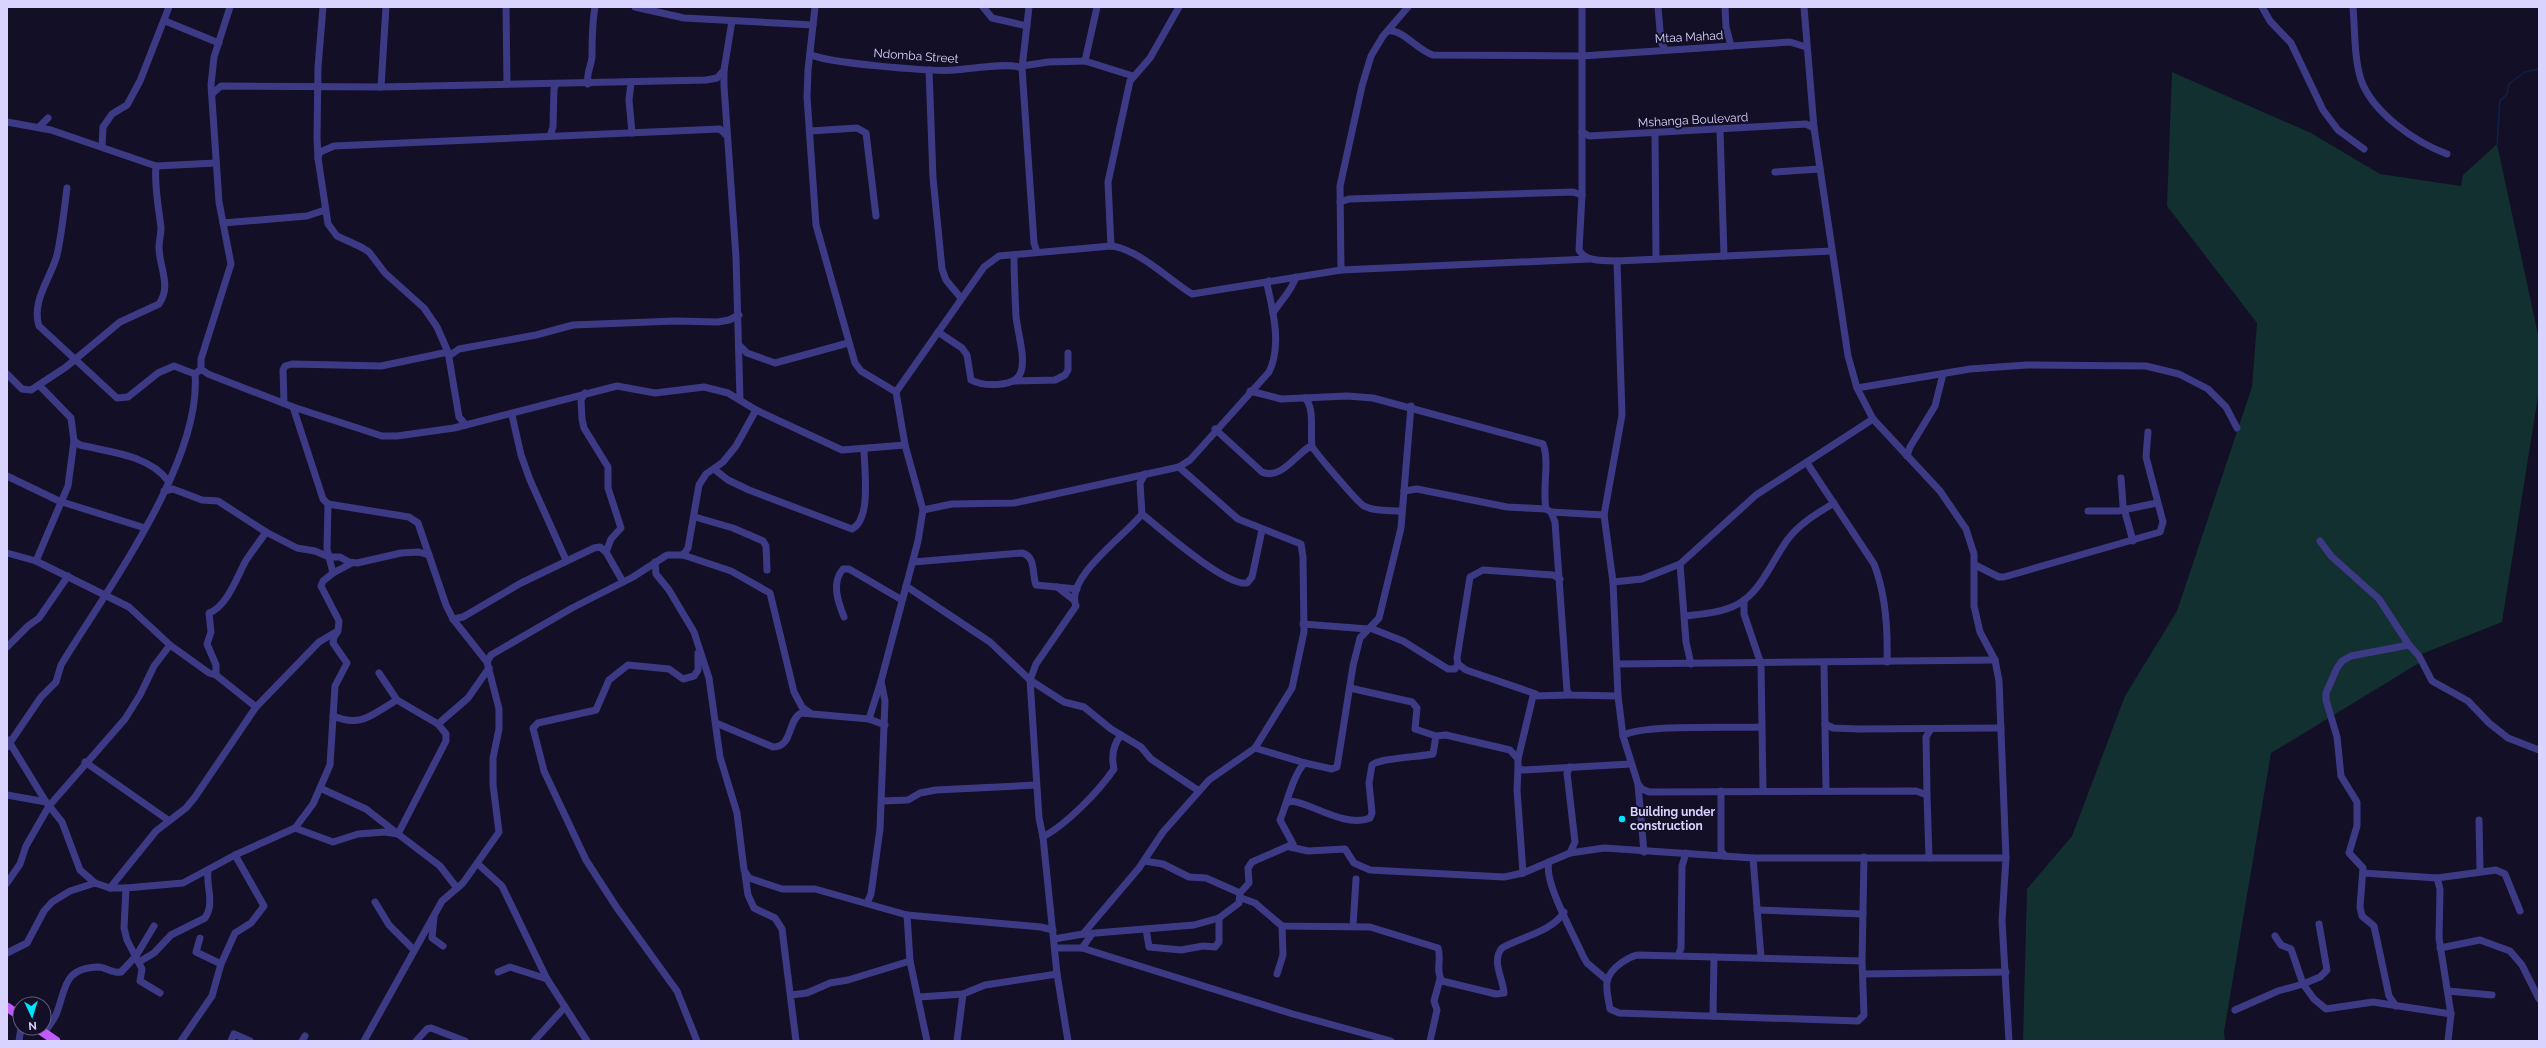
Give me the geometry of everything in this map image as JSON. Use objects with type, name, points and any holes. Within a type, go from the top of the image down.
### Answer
[{"type":"street","points":[[102,147],[103,127],[112,114],[127,105],[146,70],[169,7]]},
{"type":"street","points":[[230,7],[214,57],[212,94],[216,163],[223,223],[229,252],[229,272],[201,359],[201,368],[195,374],[196,391],[194,408],[183,450],[145,528],[61,665],[56,682],[41,697],[8,742],[47,804],[62,822],[80,870],[95,883],[110,888],[183,883],[208,871],[235,855],[295,828],[314,804],[330,765],[334,686],[347,663],[333,643],[334,637],[338,631],[339,621],[321,586],[323,581],[333,573],[352,563],[401,553],[429,555]]},
{"type":"street","points":[[323,7],[318,88],[318,158],[328,224],[337,236],[369,252],[385,273],[424,308],[437,327],[448,354],[459,417],[466,425]]},
{"type":"street","points":[[382,88],[386,7]]},
{"type":"street","points":[[506,7],[507,84]]},
{"type":"street","points":[[588,84],[595,7]]},
{"type":"street","points":[[635,7],[675,15],[732,21],[813,25]]},
{"type":"street","points":[[675,15],[677,7]]},
{"type":"street","points":[[816,7],[810,54],[807,97],[816,225],[848,344],[855,363],[861,371],[896,392]]},
{"type":"street","points":[[983,7],[992,18],[1022,23],[1027,26]]},
{"type":"street","points":[[1029,7],[1022,67],[1034,243],[1037,252]]},
{"type":"street","points":[[1085,61],[1097,7]]},
{"type":"street","points":[[1110,246],[1108,182],[1130,81],[1150,58],[1179,7]]},
{"type":"street","points":[[1341,270],[1340,186],[1347,145],[1362,86],[1371,56],[1388,31],[1408,7]]},
{"type":"street","points":[[1570,259],[1579,250],[1582,195],[1582,7]]},
{"type":"street","points":[[1658,7],[1661,42],[1665,49]]},
{"type":"street","points":[[1725,7],[1726,27],[1731,46]]},
{"type":"street","points":[[1804,7],[1806,47],[1814,128],[1848,356],[1857,388],[1873,419],[1940,491],[1960,518],[1970,539],[1975,565],[1974,606],[1980,632],[1995,660],[1999,681],[2006,858],[2002,921],[2009,1041]]},
{"type":"street","points":[[2262,7],[2270,21],[2291,43],[2322,110],[2338,130],[2364,150]]},
{"type":"street","points":[[2353,7],[2358,64],[2367,92],[2392,122],[2409,134],[2447,154]]},
{"type":"street","points":[[165,21],[219,43]]},
{"type":"street","points":[[732,21],[724,70],[724,86],[739,315],[740,400]]},
{"type":"street","name":"Mtaa Mahad","points":[[1388,31],[1399,32],[1418,49],[1433,55],[1582,56],[1665,49],[1798,42]]},
{"type":"street","points":[[1805,34],[1798,42],[1806,47]]},
{"type":"street","name":"Ndomba Street","points":[[810,54],[829,61],[953,71],[1010,66],[1022,67],[1048,62],[1085,61],[1133,76]]},
{"type":"street","points":[[212,94],[221,86],[382,88],[507,84],[631,83],[717,78],[724,70]]},
{"type":"street","points":[[929,70],[933,178],[942,269],[946,280],[961,298]]},
{"type":"street","points":[[717,78],[724,86]]},
{"type":"street","points":[[631,83],[629,100],[632,133]]},
{"type":"street","points":[[550,136],[554,120],[554,89],[556,84]]},
{"type":"street","points":[[1813,114],[1806,124],[1814,128]]},
{"type":"street","points":[[39,127],[48,118]]},
{"type":"street","points":[[7,122],[39,127],[156,166],[216,163]]},
{"type":"street","points":[[318,158],[320,152],[334,146],[720,129],[726,124]]},
{"type":"street","name":"Mshanga Boulevard","points":[[1589,136],[1720,130],[1806,124]]},
{"type":"street","points":[[810,131],[857,128],[866,133],[876,216]]},
{"type":"street","points":[[720,129],[727,136]]},
{"type":"street","points":[[1720,130],[1724,256]]},
{"type":"street","points":[[1582,132],[1589,136],[1582,143]]},
{"type":"street","points":[[1655,133],[1656,259]]},
{"type":"street","points":[[7,374],[27,390],[39,385],[75,359],[120,322],[159,304],[162,300],[165,282],[159,247],[161,230],[156,189],[156,166]]},
{"type":"street","points":[[1774,172],[1820,169]]},
{"type":"street","points":[[68,188],[56,256],[38,305],[36,317],[39,326],[117,398],[122,399],[158,373],[174,366],[195,374]]},
{"type":"street","points":[[1340,202],[1349,199],[1565,192],[1582,195]]},
{"type":"street","points":[[223,223],[307,216],[325,210]]},
{"type":"street","points":[[869,719],[913,562],[923,510],[905,445],[896,392],[961,298],[989,262],[999,256],[1110,246],[1128,250],[1192,294],[1341,270],[1570,259],[1617,261],[1832,251]]},
{"type":"street","points":[[1579,250],[1589,259]]},
{"type":"street","points":[[1013,381],[1020,376],[1022,369],[1020,334],[1016,319],[1014,255]]},
{"type":"street","points":[[1617,261],[1622,415],[1604,515],[1613,582],[1618,664],[1618,696],[1623,736],[1638,784],[1644,852]]},
{"type":"street","points":[[1273,313],[1278,304],[1289,295],[1296,277]]},
{"type":"street","points":[[923,510],[952,504],[1014,503],[1179,467],[1190,460],[1250,391],[1269,372],[1273,365],[1275,326],[1268,281]]},
{"type":"street","points":[[284,403],[283,370],[285,366],[292,364],[381,366],[448,354],[459,349],[536,335],[573,325],[660,321],[718,322],[729,320],[739,315]]},
{"type":"street","points":[[938,332],[962,348],[967,355],[971,380],[989,384],[1013,381],[1055,380],[1066,375],[1068,370],[1068,353]]},
{"type":"street","points":[[739,345],[747,353],[775,363],[848,344]]},
{"type":"street","points":[[1857,388],[1970,369],[2027,365],[2160,368],[2179,374],[2208,389],[2226,407],[2237,428]]},
{"type":"street","points":[[201,368],[208,374],[292,407],[382,436],[397,436],[454,428],[512,415],[617,386],[655,394],[704,387],[728,393],[756,410],[842,450],[905,445]]},
{"type":"street","points":[[1907,456],[1910,447],[1936,406],[1943,374]]},
{"type":"street","points":[[36,561],[60,501],[68,486],[74,441],[71,418],[39,385]]},
{"type":"street","points":[[1250,391],[1280,399],[1348,396],[1373,398],[1411,406],[1543,444],[1545,456],[1543,492],[1548,510],[1555,522],[1559,567],[1556,577],[1566,683],[1570,695]]},
{"type":"street","points":[[585,394],[581,400],[584,428],[608,467],[608,488],[621,528],[611,539],[606,552]]},
{"type":"street","points":[[1305,398],[1310,405],[1312,448],[1363,506],[1373,509],[1401,511]]},
{"type":"street","points":[[1255,748],[1305,763],[1332,769],[1337,767],[1360,638],[1379,618],[1401,528],[1401,511],[1411,406]]},
{"type":"street","points":[[292,407],[298,421],[319,492],[328,504],[329,556],[333,573]]},
{"type":"street","points":[[298,421],[304,410]]},
{"type":"street","points":[[683,555],[688,548],[695,517],[699,485],[706,474],[714,469],[736,446],[756,410]]},
{"type":"street","points":[[512,415],[521,455],[530,480],[566,560]]},
{"type":"street","points":[[454,428],[459,417]]},
{"type":"street","points":[[1613,582],[1642,579],[1680,564],[1743,504],[1873,419]]},
{"type":"street","points":[[1216,429],[1262,472],[1268,475],[1278,473],[1302,452],[1309,447],[1312,448]]},
{"type":"street","points":[[1975,565],[1995,575],[2004,577],[2133,541],[2158,533],[2162,530],[2163,522],[2146,457],[2148,432]]},
{"type":"street","points":[[74,441],[80,445],[128,456],[158,470],[168,481]]},
{"type":"street","points":[[714,469],[728,480],[749,490],[852,529],[857,526],[864,514],[864,449]]},
{"type":"street","points":[[1807,463],[1874,564],[1881,581],[1887,662]]},
{"type":"street","points":[[1083,934],[1144,861],[1163,832],[1209,780],[1255,748],[1266,733],[1296,680],[1304,632],[1303,549],[1301,544],[1291,539],[1262,530],[1238,518],[1179,467]]},
{"type":"street","points":[[1145,474],[1140,483],[1142,514],[1224,577],[1241,584],[1250,581],[1262,530]]},
{"type":"street","points":[[7,476],[60,501],[145,528]]},
{"type":"street","points":[[2121,478],[2125,510],[2133,541]]},
{"type":"street","points":[[164,491],[173,489],[202,500],[218,501],[266,532],[297,548],[315,551],[329,556],[340,557],[352,563]]},
{"type":"street","points":[[1404,491],[1416,489],[1507,507],[1604,515]]},
{"type":"street","points":[[1685,616],[1712,613],[1738,604],[1744,600],[1758,584],[1789,538],[1807,520],[1834,503]]},
{"type":"street","points":[[2088,511],[2125,510],[2157,503]]},
{"type":"street","points":[[328,504],[408,517],[418,523],[438,584],[453,619],[488,665],[499,709],[493,772],[499,832],[478,864],[457,888],[442,901],[435,915],[413,949],[395,986],[364,1041]]},
{"type":"street","points":[[1068,1041],[1057,974],[1043,837],[1039,818],[1030,680],[1036,664],[1076,606],[1074,600],[1077,589],[1102,553],[1142,514]]},
{"type":"street","points":[[695,517],[732,528],[763,541],[766,546],[767,570]]},
{"type":"street","points":[[216,675],[216,665],[207,644],[211,632],[209,613],[217,610],[235,585],[245,562],[266,532]]},
{"type":"street","points":[[2320,541],[2331,556],[2379,599],[2409,645],[2419,656],[2432,681],[2468,701],[2489,723],[2508,738],[2539,750]]},
{"type":"street","points":[[453,619],[463,617],[566,560],[594,548],[600,548],[606,552],[623,582]]},
{"type":"street","points":[[688,548],[691,558]]},
{"type":"street","points":[[7,553],[36,561],[129,608],[170,645],[209,673],[216,675],[256,707]]},
{"type":"street","points":[[913,562],[1022,553],[1026,554],[1032,561],[1036,585],[1077,589]]},
{"type":"street","points":[[438,724],[468,698],[488,665],[490,655],[572,608],[645,570],[654,562],[667,555],[683,555],[741,575],[770,593],[797,699],[796,716],[786,742],[778,747],[773,747],[716,723]]},
{"type":"street","points":[[654,562],[656,574],[688,620],[699,649],[712,694],[720,757],[737,813],[748,895],[754,908],[775,918],[782,929],[784,959],[791,995],[796,1041]]},
{"type":"street","points":[[1680,564],[1689,661],[1691,664]]},
{"type":"street","points":[[844,617],[837,594],[837,578],[843,568],[849,569],[902,600]]},
{"type":"street","points":[[645,570],[656,574]]},
{"type":"street","points":[[1303,624],[1369,628],[1403,641],[1448,669],[1455,669],[1458,664],[1464,605],[1470,576],[1473,573],[1483,570],[1556,577]]},
{"type":"street","points":[[7,647],[28,626],[39,618],[68,576]]},
{"type":"street","points":[[906,586],[914,589],[990,642],[1030,680],[1064,702],[1082,705],[1121,735],[1141,747],[1151,759],[1199,791]]},
{"type":"street","points":[[1057,587],[1074,600]]},
{"type":"street","points":[[1744,600],[1744,614],[1757,656],[1761,664],[1763,790]]},
{"type":"street","points":[[110,888],[156,831],[168,820],[186,808],[195,797],[256,707],[318,642],[338,631]]},
{"type":"street","points":[[7,882],[20,864],[26,846],[47,804],[132,710],[154,666],[170,645]]},
{"type":"street","points":[[2396,1006],[2389,996],[2374,926],[2362,916],[2360,906],[2364,873],[2361,865],[2349,856],[2357,826],[2357,802],[2341,776],[2338,768],[2337,738],[2326,700],[2326,693],[2337,668],[2346,658],[2409,645]]},
{"type":"street","points":[[697,1041],[677,991],[609,897],[586,860],[544,771],[533,728],[538,723],[596,710],[609,680],[628,665],[669,669],[683,679],[694,676],[698,670],[699,649]]},
{"type":"street","points":[[1753,664],[1757,656]]},
{"type":"street","points":[[1618,664],[1761,664],[1995,660]]},
{"type":"street","points":[[1824,663],[1826,790]]},
{"type":"street","points":[[1458,664],[1466,670],[1536,694],[1618,696]]},
{"type":"street","points":[[379,673],[397,700],[438,724],[444,730],[446,741],[398,834]]},
{"type":"street","points":[[867,903],[871,894],[880,829],[882,801],[885,701],[881,680]]},
{"type":"street","points":[[1350,688],[1412,702],[1417,708],[1415,729],[1436,736],[1446,735],[1510,750],[1518,759]]},
{"type":"street","points":[[1523,873],[1517,790],[1518,759],[1530,703],[1536,694]]},
{"type":"street","points":[[797,699],[809,712]]},
{"type":"street","points":[[333,716],[351,722],[360,721],[397,700]]},
{"type":"street","points":[[796,716],[809,712],[869,719],[884,725]]},
{"type":"street","points":[[1825,724],[1833,728],[2000,728]]},
{"type":"street","points":[[1623,736],[1626,733],[1647,730],[1761,727]]},
{"type":"street","points":[[1825,732],[1833,728]]},
{"type":"street","points":[[1921,729],[1926,737],[1929,858]]},
{"type":"street","points":[[1926,737],[1931,729]]},
{"type":"street","points":[[1043,837],[1054,831],[1101,787],[1114,769],[1112,760],[1115,742],[1121,735]]},
{"type":"street","points":[[1287,803],[1297,801],[1334,817],[1350,821],[1370,818],[1372,813],[1368,783],[1372,765],[1380,761],[1416,758],[1433,754],[1436,736]]},
{"type":"street","points":[[85,762],[168,820]]},
{"type":"street","points":[[1290,846],[1293,843],[1280,820],[1299,772],[1305,763]]},
{"type":"street","points":[[1518,768],[1522,770],[1631,764]]},
{"type":"street","points":[[1570,767],[1567,773],[1575,842],[1581,850]]},
{"type":"street","points":[[1638,784],[1642,789],[1649,792],[1826,790],[1916,791],[1927,795]]},
{"type":"street","points":[[882,801],[908,800],[920,793],[936,790],[1036,785]]},
{"type":"street","points":[[320,788],[366,809],[440,866],[457,888]]},
{"type":"street","points":[[1721,791],[1721,851],[1725,856]]},
{"type":"street","points":[[7,795],[47,804]]},
{"type":"street","points":[[2479,820],[2480,870]]},
{"type":"street","points":[[295,828],[333,842],[358,834],[385,832],[398,834]]},
{"type":"street","points":[[1570,853],[1575,842]]},
{"type":"street","points":[[1054,939],[1083,934],[1194,925],[1218,918],[1239,903],[1241,895],[1249,883],[1248,868],[1252,862],[1290,846],[1308,851],[1345,849],[1354,863],[1360,867],[1382,872],[1504,877],[1523,873],[1570,853],[1581,850],[1604,848],[1644,852],[1753,858],[2006,858]]},
{"type":"street","points":[[1681,956],[1682,866],[1686,854]]},
{"type":"street","points":[[181,1041],[212,996],[221,964],[235,933],[251,923],[264,906],[249,882],[239,859],[235,855]]},
{"type":"street","points":[[1862,961],[1761,957],[1632,956],[1611,971],[1607,980],[1610,1009],[1614,1011],[1688,1017],[1713,1016],[1858,1020],[1864,1015],[1862,961],[1864,857]]},
{"type":"street","points":[[1753,858],[1761,957]]},
{"type":"street","points":[[1144,861],[1163,864],[1189,878],[1206,878],[1255,903],[1282,926],[1370,927],[1438,948],[1440,954],[1440,979],[1434,1001],[1437,1010],[1430,1041]]},
{"type":"street","points":[[1549,862],[1548,878],[1583,956],[1587,963],[1598,970],[1607,980]]},
{"type":"street","points":[[478,864],[502,886],[547,979],[587,1041]]},
{"type":"street","points":[[2364,873],[2437,878],[2480,870],[2496,870],[2505,874],[2520,910]]},
{"type":"street","points":[[52,1018],[57,1013],[62,991],[72,975],[79,971],[97,967],[121,972],[137,959],[154,953],[171,935],[205,918],[208,913],[211,897],[207,882],[208,871]]},
{"type":"street","points":[[745,874],[749,878],[775,887],[815,889],[907,915],[1041,927],[1053,930]]},
{"type":"street","points":[[2437,878],[2440,888],[2438,905],[2440,948],[2451,1014],[2448,1041]]},
{"type":"street","points":[[1353,926],[1356,880]]},
{"type":"street","points":[[7,952],[28,943],[44,911],[52,902],[70,891],[95,883]]},
{"type":"street","points":[[126,888],[124,928],[142,969],[142,984],[160,994]]},
{"type":"street","points":[[375,902],[389,925],[413,949]]},
{"type":"street","points":[[1757,910],[1863,914]]},
{"type":"street","points":[[1440,979],[1451,984],[1490,993],[1504,993],[1497,964],[1498,952],[1508,944],[1538,932],[1561,917],[1564,912]]},
{"type":"street","points":[[435,915],[432,938],[443,946]]},
{"type":"street","points":[[907,915],[910,961],[919,997],[927,1041]]},
{"type":"street","points":[[1146,929],[1149,947],[1181,950],[1204,946],[1215,947],[1219,942],[1218,918]]},
{"type":"street","points":[[2235,1010],[2278,991],[2303,984],[2320,977],[2327,970],[2320,924]]},
{"type":"street","points":[[137,959],[154,926]]},
{"type":"street","points":[[1277,974],[1283,955],[1282,926]]},
{"type":"street","points":[[1082,948],[1092,934]]},
{"type":"street","points":[[2275,936],[2281,945],[2291,949],[2303,984],[2314,999],[2326,1009],[2373,1002],[2451,1014]]},
{"type":"street","points":[[200,938],[196,952],[221,964]]},
{"type":"street","points":[[2440,948],[2480,940],[2510,951],[2522,965],[2539,999]]},
{"type":"street","points":[[1055,948],[1082,948],[1293,1014],[1382,1040],[1391,1041]]},
{"type":"street","points":[[1713,1016],[1714,956]]},
{"type":"street","points":[[791,995],[807,993],[830,983],[848,980],[910,961]]},
{"type":"street","points":[[498,972],[510,967],[547,979]]},
{"type":"street","points":[[1598,970],[1611,971]]},
{"type":"street","points":[[1863,974],[2006,972]]},
{"type":"street","points":[[919,997],[963,994],[985,985],[1057,974]]},
{"type":"street","points":[[2448,991],[2492,995]]},
{"type":"street","points":[[957,1041],[963,994]]},
{"type":"street","points":[[534,1041],[565,1008]]},
{"type":"street","points":[[416,1041],[427,1029],[431,1028],[465,1041]]},
{"type":"street","points":[[231,1041],[234,1034],[250,1041]]},
{"type":"green space","points":[[2172,72],[2311,133],[2380,174],[2461,186],[2463,175],[2497,144],[2539,339],[2539,390],[2502,622],[2419,655],[2419,663],[2271,753],[2224,1032],[2225,1041],[2023,1041],[2027,889],[2072,836],[2125,696],[2177,611],[2252,387],[2257,323],[2167,206]]},
{"type":"waterway","points":[[2497,144],[2500,101],[2507,94],[2509,84],[2525,72],[2539,69]]},
{"type":"place","name":"Building under construction","points":[[1622,819]]}]
